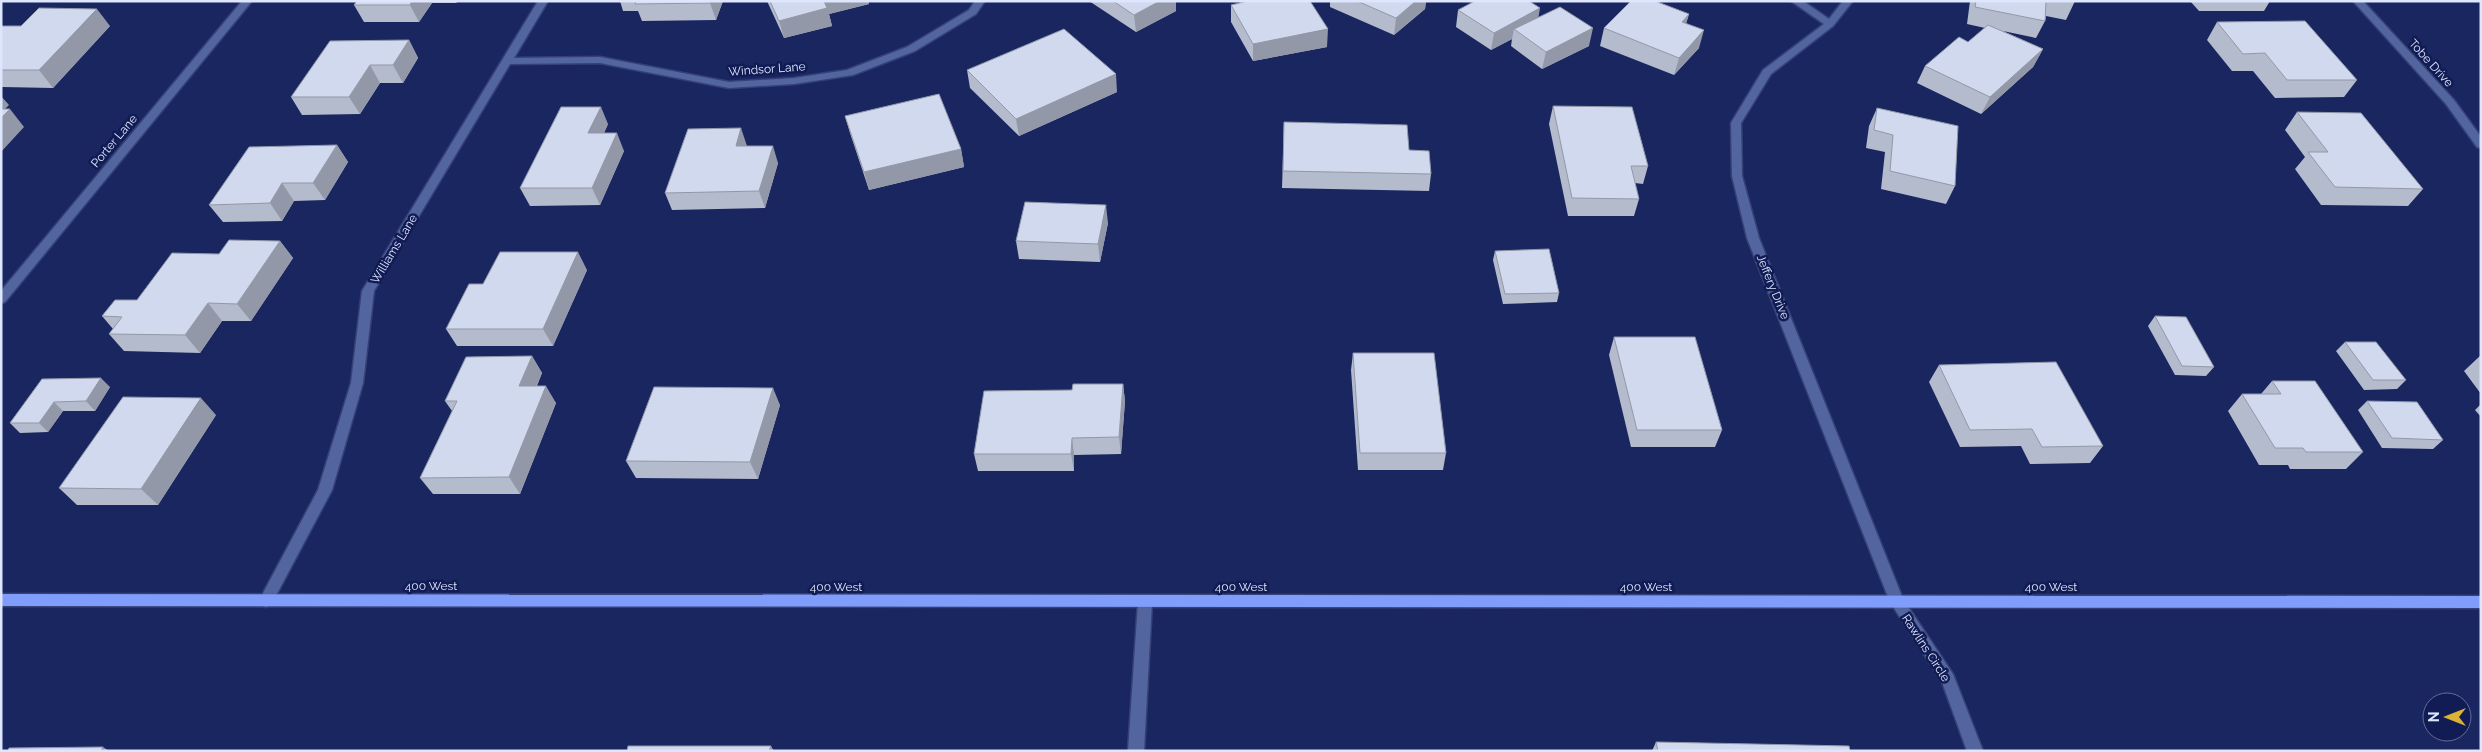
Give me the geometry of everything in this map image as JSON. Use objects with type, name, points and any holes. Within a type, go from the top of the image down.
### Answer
[{"type":"main road","name":"400 West","points":[[1,600],[2481,602]]},
{"type":"street","name":"Porter Lane","points":[[1,299],[248,1]]},
{"type":"street","name":"Williams Lane","points":[[266,601],[325,490],[357,383],[368,291],[543,1]]},
{"type":"street","name":"Windsor Lane","points":[[506,62],[600,60],[729,86],[794,81],[849,73],[911,49],[973,12],[980,1]]},
{"type":"street","points":[[1796,1],[1830,24]]},
{"type":"street","name":"Jeffery Drive","points":[[1848,1],[1830,24],[1767,72],[1736,123],[1737,176],[1753,238],[1896,602]]},
{"type":"street","name":"Tobe Drive","points":[[2358,1],[2450,102],[2481,145]]},
{"type":"street","points":[[1136,751],[1144,602]]},
{"type":"street","name":"Rawlins Circle","points":[[1896,602],[1948,679],[1975,751]]},
{"type":"building","points":[[357,1],[412,1],[410,5],[354,5]]},
{"type":"building","points":[[636,1],[711,1],[710,3],[635,4]]},
{"type":"building","points":[[770,1],[824,1],[827,8],[779,21]]},
{"type":"building","points":[[1113,1],[1160,1],[1134,15]]},
{"type":"building","points":[[1248,1],[1310,1],[1328,29],[1253,44],[1231,5]]},
{"type":"building","points":[[1357,1],[1416,1],[1396,18]]},
{"type":"building","points":[[1475,1],[1529,1],[1540,8],[1494,33],[1458,10]]},
{"type":"building","points":[[1631,1],[1655,1],[1689,14],[1682,22],[1704,30],[1679,58],[1604,28]]},
{"type":"building","points":[[1976,1],[2046,1],[2045,21],[1975,7]]},
{"type":"building","points":[[1560,7],[1593,28],[1546,52],[1514,29]]},
{"type":"building","points":[[39,8],[97,9],[39,70],[1,70],[1,26],[21,26]]},
{"type":"building","points":[[2305,21],[2357,80],[2287,80],[2265,53],[2243,54],[2217,22]]},
{"type":"building","points":[[1988,25],[2043,49],[1990,97],[1925,66],[1959,37],[1968,42]]},
{"type":"building","points":[[1064,29],[1116,74],[1016,119],[967,70]]},
{"type":"building","points":[[409,40],[393,65],[370,65],[349,97],[291,97],[330,41]]},
{"type":"building","points":[[939,94],[961,149],[864,172],[845,116]]},
{"type":"building","points":[[1553,106],[1632,107],[1648,166],[1631,166],[1639,199],[1572,198]]},
{"type":"building","points":[[561,107],[601,107],[588,133],[617,133],[592,188],[520,188]]},
{"type":"building","points":[[1877,108],[1958,126],[1955,186],[1890,171],[1893,135],[1874,130]]},
{"type":"building","points":[[1,109],[10,109],[1,118]]},
{"type":"building","points":[[2297,112],[2361,113],[2423,189],[2335,187],[2308,152],[2328,152]]},
{"type":"building","points":[[1284,122],[1407,125],[1409,150],[1429,151],[1431,174],[1283,171]]},
{"type":"building","points":[[741,128],[736,146],[773,146],[759,191],[665,193],[688,129]]},
{"type":"building","points":[[337,145],[313,183],[282,183],[270,203],[209,205],[249,147]]},
{"type":"building","points":[[1025,202],[1106,205],[1098,244],[1016,241]]},
{"type":"building","points":[[229,240],[280,241],[237,304],[208,303],[185,335],[109,334],[122,317],[102,316],[115,300],[137,300],[172,253],[219,254]]},
{"type":"building","points":[[1549,249],[1559,293],[1505,294],[1495,251]]},
{"type":"building","points":[[500,252],[578,252],[543,329],[446,329],[469,284],[483,284]]},
{"type":"building","points":[[2155,316],[2186,317],[2214,367],[2182,366]]},
{"type":"building","points":[[1614,337],[1695,337],[1722,430],[1637,430]]},
{"type":"building","points":[[2345,342],[2376,342],[2406,380],[2373,380]]},
{"type":"building","points":[[1353,353],[1434,353],[1446,453],[1360,453]]},
{"type":"building","points":[[532,356],[519,386],[546,386],[509,477],[420,478],[457,401],[445,401],[466,357]]},
{"type":"building","points":[[2056,362],[2103,446],[2042,447],[2032,429],[1970,430],[1939,365]]},
{"type":"building","points":[[101,378],[86,401],[54,402],[39,423],[10,423],[42,379]]},
{"type":"building","points":[[2272,381],[2315,381],[2363,452],[2306,452],[2303,448],[2275,448],[2242,394],[2281,394]]},
{"type":"building","points":[[1073,384],[1123,384],[1119,437],[1072,438],[1071,454],[974,454],[984,391],[1072,390]]},
{"type":"building","points":[[654,387],[773,388],[750,462],[626,461]]},
{"type":"building","points":[[123,397],[201,398],[141,489],[59,488]]},
{"type":"building","points":[[2367,401],[2417,402],[2443,440],[2392,438]]},
{"type":"building","points":[[1656,742],[1849,746],[1850,751],[1658,751]]},
{"type":"building","points":[[628,746],[771,746],[769,751],[627,751]]},
{"type":"building","points":[[103,747],[101,751],[8,751],[9,748]]}]
